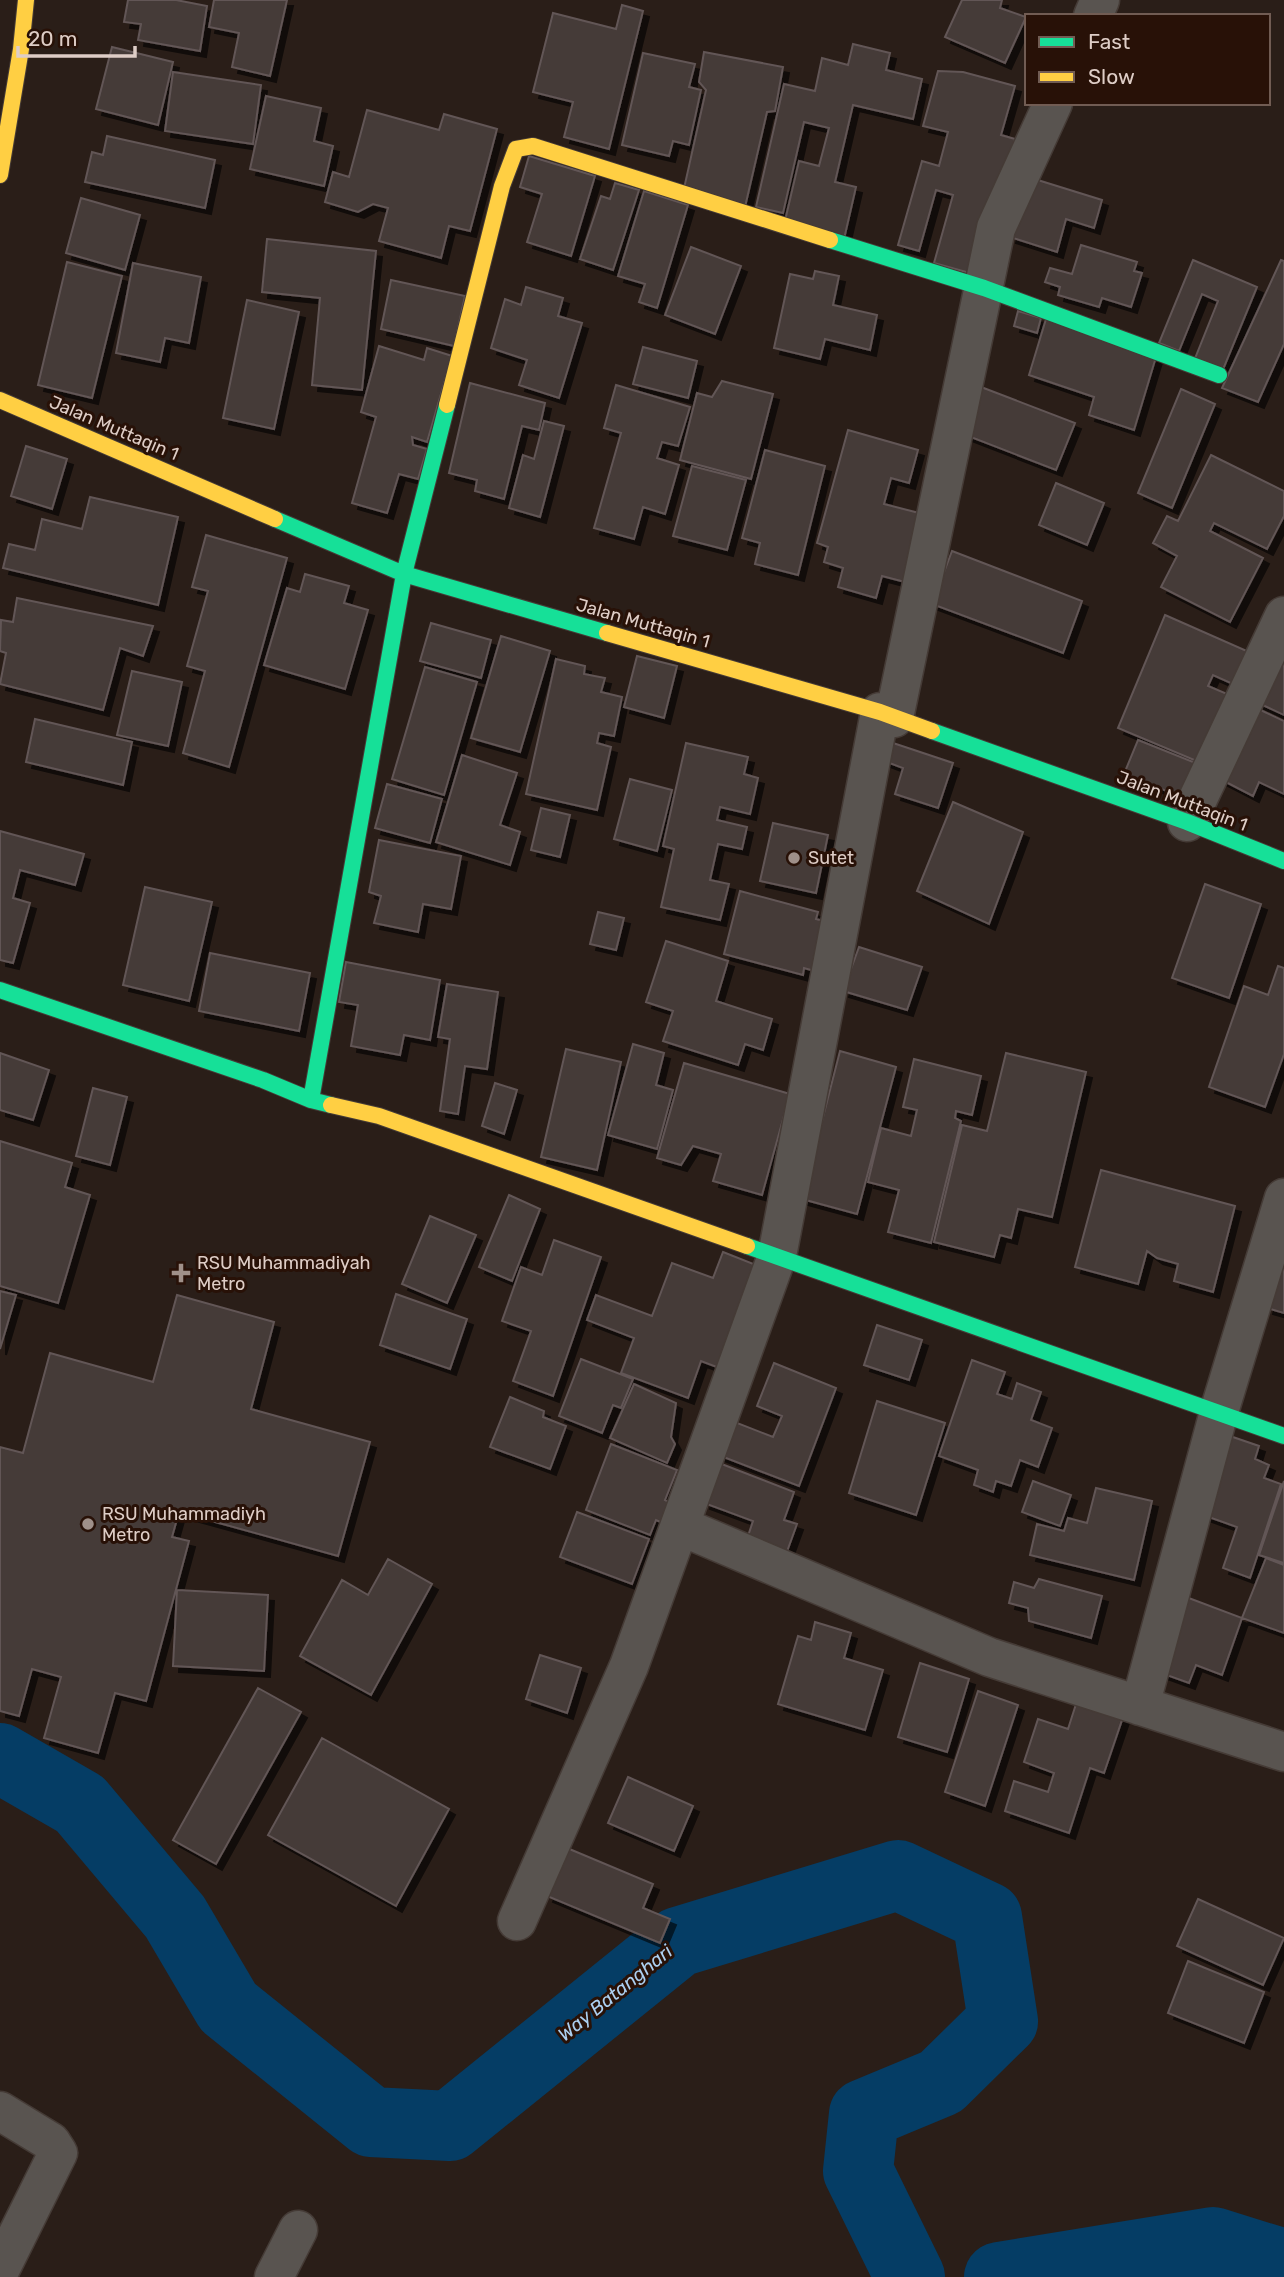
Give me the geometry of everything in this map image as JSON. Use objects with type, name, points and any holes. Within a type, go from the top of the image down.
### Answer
[{"type":"street","points":[[0,175],[21,49],[26,0]]},
{"type":"street","points":[[517,1921],[629,1665],[776,1256],[887,715],[996,228],[1052,105]]},
{"type":"street","points":[[311,1100],[404,574],[498,199],[516,149],[533,146],[984,288],[1219,375]]},
{"type":"street","name":"Jalan Muttaqin 1","points":[[0,400],[404,574],[887,715],[1187,822],[1284,861]]},
{"type":"street","points":[[1187,822],[1284,616]]},
{"type":"street","points":[[0,990],[263,1080],[311,1100],[379,1116],[1284,1436]]},
{"type":"street","points":[[1140,1706],[1219,1412],[1284,1198]]},
{"type":"street","points":[[680,1526],[989,1657],[1284,1752]]},
{"type":"street","points":[[0,2111],[51,2142],[58,2153],[0,2270]]},
{"type":"street","points":[[274,2277],[298,2230]]},
{"type":"building","points":[[128,0],[176,0],[207,6],[200,51],[138,40],[141,24],[124,22]]},
{"type":"building","points":[[214,0],[287,0],[270,76],[232,67],[239,33],[209,27]]},
{"type":"building","points":[[962,0],[1002,0],[1000,8],[1025,17],[1005,63],[945,37]]},
{"type":"building","points":[[622,5],[643,11],[609,149],[564,137],[573,102],[533,92],[553,13],[616,29]]},
{"type":"building","points":[[853,44],[890,53],[886,70],[922,79],[913,119],[853,105],[835,182],[856,187],[844,239],[784,225],[799,161],[819,166],[829,128],[804,122],[783,213],[756,207],[784,84],[815,91],[822,58],[848,65]]},
{"type":"building","points":[[112,47],[173,62],[158,125],[96,109]]},
{"type":"building","points":[[704,52],[783,67],[775,111],[767,112],[745,207],[683,193],[706,90],[699,82]]},
{"type":"building","points":[[643,53],[695,64],[689,87],[701,90],[689,145],[673,141],[669,156],[622,145]]},
{"type":"building","points":[[938,71],[963,72],[1015,86],[1001,135],[1015,139],[977,275],[934,263],[953,195],[936,190],[919,251],[898,245],[922,161],[939,166],[948,132],[923,126]]},
{"type":"building","points":[[173,72],[261,85],[253,144],[165,131]]},
{"type":"building","points":[[266,96],[321,108],[314,141],[333,146],[324,186],[250,169]]},
{"type":"building","points":[[367,110],[439,130],[444,114],[497,129],[470,231],[449,226],[441,258],[379,241],[388,208],[373,204],[358,212],[325,202],[333,172],[349,177]]},
{"type":"building","points":[[107,136],[215,160],[205,208],[85,182],[92,152],[103,155]]},
{"type":"building","points":[[529,156],[595,176],[571,256],[527,242],[542,194],[520,187]]},
{"type":"building","points":[[1028,177],[1102,200],[1094,228],[1066,219],[1057,252],[1010,237]]},
{"type":"building","points":[[615,183],[639,190],[613,270],[580,259],[601,196],[610,199]]},
{"type":"building","points":[[644,191],[688,205],[657,308],[639,302],[645,284],[618,276]]},
{"type":"building","points":[[81,198],[140,215],[125,270],[66,253]]},
{"type":"building","points":[[267,239],[376,251],[362,390],[312,385],[320,298],[262,292]]},
{"type":"building","points":[[1081,245],[1137,262],[1134,271],[1142,273],[1131,307],[1102,298],[1099,307],[1058,295],[1060,287],[1045,282],[1050,268],[1072,274]]},
{"type":"building","points":[[691,247],[741,266],[715,334],[665,315]]},
{"type":"building","points":[[1193,260],[1257,287],[1222,372],[1194,361],[1218,301],[1202,294],[1179,351],[1159,343]]},
{"type":"building","points":[[1281,260],[1284,261],[1284,344],[1258,402],[1222,388]]},
{"type":"building","points":[[67,262],[122,276],[92,398],[38,385]]},
{"type":"building","points":[[133,263],[201,277],[189,343],[165,338],[160,362],[116,353]]},
{"type":"building","points":[[815,271],[839,276],[833,305],[877,315],[870,350],[825,339],[820,359],[774,348],[790,274],[813,279]]},
{"type":"building","points":[[391,280],[465,296],[454,346],[381,329]]},
{"type":"building","points":[[526,287],[563,298],[558,316],[582,323],[559,398],[519,385],[527,360],[491,348],[505,299],[521,305]]},
{"type":"building","points":[[247,300],[299,312],[274,429],[223,418]]},
{"type":"building","points":[[1018,311],[1041,318],[1037,333],[1014,326]]},
{"type":"building","points":[[1046,319],[1156,357],[1134,430],[1089,415],[1094,397],[1029,375]]},
{"type":"building","points":[[379,346],[424,360],[427,348],[452,356],[427,442],[412,437],[413,445],[427,449],[418,479],[399,474],[387,513],[352,503],[376,417],[361,412]]},
{"type":"building","points":[[643,347],[697,361],[688,398],[633,384]]},
{"type":"building","points":[[722,381],[773,394],[751,479],[680,460],[697,393],[712,397]]},
{"type":"building","points":[[470,383],[545,403],[539,430],[522,426],[504,499],[475,491],[477,480],[449,473]]},
{"type":"building","points":[[616,385],[690,407],[678,446],[662,442],[657,458],[679,465],[665,514],[643,507],[634,539],[594,528],[621,433],[604,428]]},
{"type":"building","points":[[981,387],[1075,423],[1056,470],[963,434]]},
{"type":"building","points":[[1181,389],[1215,404],[1172,508],[1138,493]]},
{"type":"building","points":[[544,421],[564,426],[540,517],[509,508],[523,455],[534,459]]},
{"type":"building","points":[[848,430],[918,450],[909,483],[891,478],[884,504],[923,514],[905,582],[882,576],[876,598],[838,587],[843,568],[824,562],[828,547],[817,543]]},
{"type":"building","points":[[26,446],[67,459],[52,509],[11,496]]},
{"type":"building","points":[[765,450],[825,466],[798,575],[755,564],[760,543],[742,538]]},
{"type":"building","points":[[1211,455],[1284,491],[1284,516],[1267,549],[1214,523],[1210,531],[1263,558],[1230,622],[1161,587],[1177,556],[1153,543],[1167,516],[1178,521]]},
{"type":"building","points":[[692,466],[746,480],[727,550],[673,536]]},
{"type":"building","points":[[1056,483],[1104,503],[1087,545],[1039,525]]},
{"type":"building","points":[[90,497],[178,517],[158,605],[3,568],[9,544],[35,550],[42,519],[82,529]]},
{"type":"building","points":[[206,535],[287,558],[229,767],[183,753],[205,671],[187,666],[208,591],[192,587]]},
{"type":"building","points":[[952,551],[1082,601],[1063,653],[932,604]]},
{"type":"building","points":[[305,574],[349,586],[344,603],[368,610],[345,689],[264,665],[287,588],[300,592]]},
{"type":"building","points":[[17,598],[153,626],[143,656],[120,648],[103,710],[0,684],[6,653],[0,651],[1,620],[13,622]]},
{"type":"building","points":[[1165,615],[1249,652],[1235,685],[1213,675],[1208,686],[1239,699],[1211,767],[1118,728]]},
{"type":"building","points":[[431,623],[491,640],[481,678],[420,661]]},
{"type":"building","points":[[501,636],[550,651],[520,752],[471,738]]},
{"type":"building","points":[[1284,652],[1284,715],[1250,699]]},
{"type":"building","points":[[637,656],[677,666],[664,718],[624,707]]},
{"type":"building","points":[[556,659],[585,666],[584,674],[605,678],[601,692],[622,697],[614,736],[599,733],[597,743],[611,747],[597,810],[526,794]]},
{"type":"building","points":[[425,667],[477,682],[444,795],[392,779]]},
{"type":"building","points":[[132,671],[182,682],[168,746],[117,735]]},
{"type":"building","points":[[1254,707],[1284,721],[1284,794],[1259,782],[1253,796],[1220,779]]},
{"type":"building","points":[[35,719],[132,742],[123,785],[26,762]]},
{"type":"building","points":[[1138,740],[1203,766],[1189,800],[1124,774]]},
{"type":"building","points":[[890,742],[953,763],[938,808],[895,794],[903,768],[884,761]]},
{"type":"building","points":[[686,743],[748,757],[744,774],[758,778],[750,814],[720,807],[717,820],[747,827],[742,849],[718,844],[710,880],[729,884],[720,920],[661,907],[674,849],[663,846]]},
{"type":"building","points":[[462,755],[517,773],[500,825],[520,832],[510,865],[436,842]]},
{"type":"building","points":[[630,779],[672,790],[657,851],[614,839]]},
{"type":"building","points":[[387,784],[442,799],[430,843],[375,828]]},
{"type":"building","points":[[953,802],[1023,832],[989,924],[917,891]]},
{"type":"building","points":[[541,808],[570,815],[560,857],[531,850]]},
{"type":"building","name":"Sutet","points":[[773,823],[828,835],[816,893],[760,881]]},
{"type":"building","points":[[0,831],[84,854],[75,885],[20,870],[13,898],[30,903],[13,963],[0,960]]},
{"type":"building","points":[[379,840],[461,856],[451,909],[423,904],[418,932],[374,923],[381,896],[369,892]]},
{"type":"building","points":[[1205,884],[1261,904],[1229,998],[1172,978]]},
{"type":"building","points":[[145,887],[212,902],[189,1001],[123,985]]},
{"type":"building","points":[[740,891],[818,912],[816,919],[831,923],[818,972],[804,968],[803,975],[724,954]]},
{"type":"building","points":[[598,912],[624,918],[616,950],[590,944]]},
{"type":"building","points":[[666,941],[728,961],[716,1001],[772,1019],[763,1050],[745,1044],[738,1065],[663,1041],[673,1011],[646,1002]]},
{"type":"building","points":[[859,947],[922,967],[907,1010],[843,991]]},
{"type":"building","points":[[210,953],[310,973],[299,1031],[199,1011]]},
{"type":"building","points":[[346,962],[440,980],[430,1040],[404,1035],[400,1055],[351,1046],[358,1005],[339,1002]]},
{"type":"building","points":[[1278,966],[1284,968],[1284,1054],[1265,1107],[1209,1087],[1244,986],[1268,995]]},
{"type":"building","points":[[447,984],[498,992],[487,1069],[465,1066],[458,1114],[440,1111],[450,1039],[438,1037]]},
{"type":"building","points":[[633,1044],[664,1053],[656,1085],[673,1090],[657,1149],[608,1135]]},
{"type":"building","points":[[566,1049],[621,1062],[597,1170],[541,1157]]},
{"type":"building","points":[[840,1051],[896,1067],[857,1214],[802,1199]]},
{"type":"building","points":[[0,1053],[49,1070],[33,1120],[0,1110]]},
{"type":"building","points":[[1006,1053],[1086,1072],[1052,1217],[1018,1209],[1011,1238],[1000,1235],[994,1257],[934,1242],[962,1125],[987,1131]]},
{"type":"building","points":[[914,1059],[981,1076],[972,1115],[956,1111],[955,1118],[961,1121],[931,1243],[888,1232],[899,1190],[868,1182],[881,1128],[911,1136],[917,1110],[903,1107]]},
{"type":"building","points":[[684,1063],[790,1094],[762,1195],[713,1181],[721,1154],[693,1146],[681,1165],[657,1158]]},
{"type":"building","points":[[495,1083],[517,1090],[504,1134],[482,1126]]},
{"type":"building","points":[[93,1088],[127,1097],[110,1165],[76,1156]]},
{"type":"building","points":[[0,1141],[72,1163],[65,1187],[90,1195],[58,1303],[0,1286]]},
{"type":"building","points":[[1101,1170],[1235,1206],[1213,1292],[1174,1281],[1178,1264],[1157,1258],[1147,1251],[1138,1284],[1075,1267]]},
{"type":"building","points":[[509,1195],[540,1209],[512,1281],[479,1267]]},
{"type":"building","points":[[430,1216],[476,1235],[447,1303],[402,1284]]},
{"type":"building","points":[[554,1240],[601,1257],[553,1396],[513,1381],[531,1331],[502,1321],[521,1267],[542,1275]]},
{"type":"building","points":[[1284,1246],[1284,1313],[1267,1308]]},
{"type":"building","points":[[723,1252],[761,1267],[722,1369],[701,1361],[688,1398],[621,1373],[634,1338],[587,1320],[596,1295],[652,1316],[672,1263],[713,1278]]},
{"type":"building","points":[[0,1291],[16,1295],[0,1349]]},
{"type":"building","points":[[396,1294],[467,1319],[450,1369],[380,1345]]},
{"type":"building","name":"RSU Muhammadiyh Metro","points":[[177,1295],[274,1322],[251,1409],[370,1442],[338,1556],[179,1512],[172,1537],[189,1541],[146,1701],[115,1693],[98,1753],[44,1738],[61,1677],[32,1669],[19,1716],[0,1711],[0,1447],[23,1453],[50,1353],[153,1382]]},
{"type":"building","points":[[877,1325],[922,1340],[909,1380],[864,1365]]},
{"type":"building","points":[[581,1359],[633,1379],[621,1408],[613,1405],[602,1433],[559,1416]]},
{"type":"building","points":[[972,1360],[1005,1372],[997,1394],[1012,1399],[1017,1383],[1041,1392],[1031,1420],[1052,1428],[1038,1467],[1020,1460],[1011,1486],[996,1481],[993,1492],[974,1485],[978,1470],[939,1456]]},
{"type":"building","points":[[774,1363],[836,1388],[799,1486],[713,1453],[727,1419],[773,1437],[782,1416],[757,1406]]},
{"type":"building","points":[[634,1384],[676,1403],[671,1437],[675,1444],[667,1463],[610,1438]]},
{"type":"building","points":[[510,1397],[544,1411],[543,1417],[566,1426],[550,1469],[490,1447]]},
{"type":"building","points":[[877,1401],[945,1423],[916,1515],[849,1493]]},
{"type":"building","points":[[1227,1435],[1259,1446],[1255,1459],[1269,1465],[1264,1478],[1281,1484],[1250,1578],[1223,1568],[1237,1527],[1200,1514]]},
{"type":"building","points":[[611,1444],[677,1470],[665,1500],[672,1504],[665,1524],[656,1520],[650,1535],[586,1510]]},
{"type":"building","points":[[719,1463],[794,1492],[784,1520],[797,1524],[785,1557],[746,1542],[753,1521],[704,1503]]},
{"type":"building","points":[[1033,1481],[1071,1495],[1060,1526],[1022,1512]]},
{"type":"building","points":[[1284,1481],[1284,1563],[1259,1555]]},
{"type":"building","points":[[1096,1488],[1152,1501],[1134,1580],[1030,1555],[1037,1524],[1064,1531],[1068,1518],[1087,1523]]},
{"type":"building","points":[[577,1512],[649,1539],[632,1584],[560,1557]]},
{"type":"building","points":[[1266,1558],[1284,1565],[1284,1633],[1242,1618]]},
{"type":"building","points":[[388,1559],[432,1584],[371,1695],[300,1656],[342,1580],[368,1595]]},
{"type":"building","points":[[1039,1579],[1102,1596],[1091,1638],[1029,1621],[1028,1608],[1009,1603],[1014,1582],[1034,1588]]},
{"type":"building","points":[[177,1590],[268,1595],[264,1671],[173,1666]]},
{"type":"building","points":[[1186,1597],[1242,1618],[1222,1675],[1196,1665],[1189,1683],[1161,1673]]},
{"type":"building","points":[[815,1622],[851,1633],[844,1658],[883,1670],[865,1730],[778,1704],[798,1636],[811,1640]]},
{"type":"building","points":[[540,1655],[581,1668],[567,1713],[526,1699]]},
{"type":"building","points":[[920,1663],[969,1679],[947,1752],[898,1737]]},
{"type":"building","points":[[258,1688],[301,1712],[216,1864],[173,1840]]},
{"type":"building","points":[[978,1691],[1018,1705],[985,1806],[945,1792]]},
{"type":"building","points":[[1077,1701],[1123,1717],[1104,1773],[1090,1768],[1069,1833],[1005,1811],[1014,1781],[1048,1792],[1054,1773],[1024,1762],[1038,1719],[1068,1729]]},
{"type":"building","points":[[322,1738],[449,1809],[396,1906],[268,1835]]},
{"type":"building","points":[[628,1777],[693,1806],[674,1851],[608,1823]]},
{"type":"building","points":[[567,1848],[653,1884],[643,1908],[670,1919],[660,1943],[547,1896]]},
{"type":"building","points":[[1198,1899],[1284,1938],[1263,1985],[1177,1946]]},
{"type":"building","points":[[1188,1961],[1264,1992],[1244,2043],[1168,2013]]},
{"type":"waterway","name":"Way Batanghari","points":[[0,1758],[80,1804],[175,1917],[228,2007],[371,2122],[450,2126],[678,1942],[898,1875],[987,1917],[1003,2021],[941,2082],[864,2114],[858,2171],[910,2277]]},
{"type":"waterway","name":"Way Batanghari","points":[[999,2277],[1213,2242],[1284,2264]]},
{"type":"traffic: fast","points":[[830,240],[984,288],[1219,375]]},
{"type":"traffic: fast","points":[[311,1100],[404,574],[447,405]]},
{"type":"traffic: fast","points":[[275,519],[404,574],[607,633]]},
{"type":"traffic: fast","points":[[932,731],[1187,822],[1284,861]]},
{"type":"traffic: fast","points":[[0,990],[331,1105]]},
{"type":"traffic: fast","points":[[747,1246],[1284,1436]]},
{"type":"traffic: slow","points":[[0,175],[21,49],[26,0]]},
{"type":"traffic: slow","points":[[447,405],[502,186],[516,149],[533,146],[830,240]]},
{"type":"traffic: slow","points":[[0,400],[275,519]]},
{"type":"traffic: slow","points":[[607,633],[880,712],[932,731]]},
{"type":"traffic: slow","points":[[331,1105],[379,1116],[747,1246]]},
{"type":"place","name":"Sutet","points":[[794,858]]},
{"type":"place","name":"RSU Muhammadiyah Metro","points":[[181,1273]]},
{"type":"place","name":"RSU Muhammadiyh Metro","points":[[88,1524]]}]
